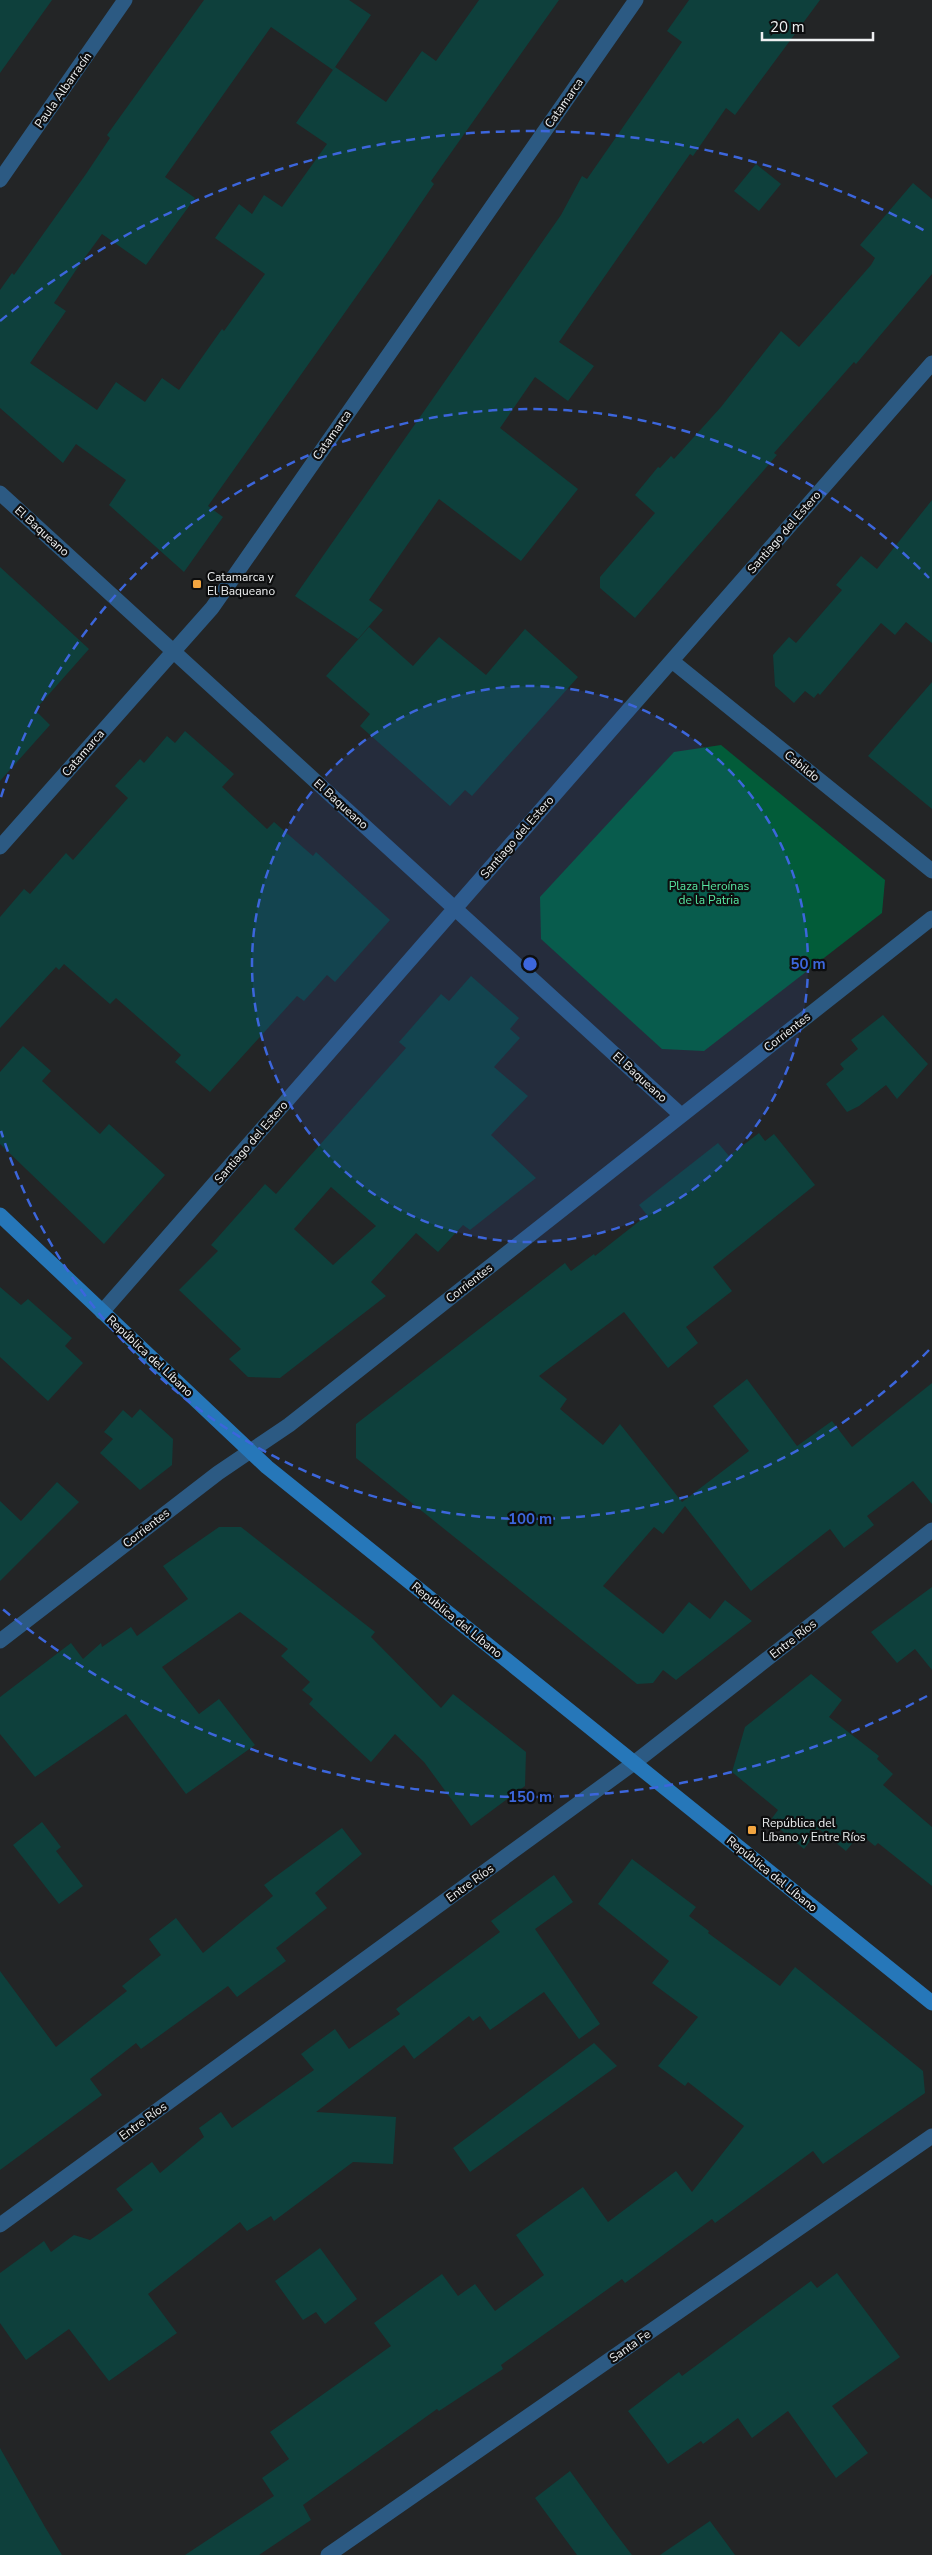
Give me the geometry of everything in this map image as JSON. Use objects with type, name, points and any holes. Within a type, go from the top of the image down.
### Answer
[{"type":"main road","name":"República del Líbano","points":[[0,1215],[267,1467],[932,2003]]},
{"type":"street","name":"Paula Albarracín","points":[[0,180],[125,0]]},
{"type":"street","name":"Catamarca","points":[[0,848],[218,599],[636,0]]},
{"type":"street","name":"Santiago del Estero","points":[[102,1312],[932,363]]},
{"type":"street","name":"El Baqueano","points":[[0,492],[681,1115]]},
{"type":"street","name":"Cabildo","points":[[672,661],[932,871]]},
{"type":"street","name":"Corrientes","points":[[0,1641],[218,1473],[296,1418],[932,918]]},
{"type":"street","name":"Entre Ríos","points":[[0,2225],[634,1763],[932,1530]]},
{"type":"street","name":"Santa Fe","points":[[328,2555],[932,2136]]},
{"type":"green space","name":"Plaza Heroínas de la Patria","points":[[721,745],[885,880],[882,913],[704,1051],[662,1049],[541,939],[540,897],[674,752]]},
{"type":"building","points":[[0,0],[52,0],[0,73]]},
{"type":"building","points":[[204,0],[349,0],[371,15],[335,67],[386,102],[422,51],[436,61],[479,0],[559,0],[431,181],[434,184],[387,253],[208,506],[223,517],[184,572],[109,505],[126,480],[76,444],[63,463],[0,408],[0,290],[12,273],[14,275],[86,174],[110,138],[107,135]],"holes":[[[271,27],[333,70],[296,123],[327,144],[282,207],[264,195],[252,214],[239,204],[215,238],[265,274],[224,331],[222,329],[179,390],[162,378],[145,402],[116,382],[97,410],[30,363],[66,311],[54,303],[102,234],[146,265],[195,198],[165,177]]]},
{"type":"building","points":[[689,0],[820,0],[735,115],[726,108],[693,156],[690,154],[559,342],[594,366],[568,401],[535,377],[500,428],[578,489],[521,561],[439,499],[369,600],[383,610],[358,639],[295,596],[561,215],[582,176],[587,179],[682,42],[667,31]]},
{"type":"building","points":[[756,164],[781,184],[759,211],[734,191]]},
{"type":"building","points":[[913,183],[932,199],[932,274],[856,364],[854,362],[774,453],[777,455],[635,618],[600,588],[600,577],[655,513],[635,495],[658,467],[660,468],[671,456],[674,459],[721,407],[781,331],[799,347],[871,265],[875,258],[860,245]]},
{"type":"building","points":[[932,500],[932,643],[906,622],[895,635],[881,623],[820,695],[818,693],[814,698],[805,691],[794,703],[775,686],[773,655],[789,637],[796,643],[842,590],[836,585],[861,556],[877,569]]},
{"type":"building","points":[[0,567],[89,649],[35,710],[50,725],[0,781]]},
{"type":"building","points":[[369,627],[413,666],[439,637],[486,675],[525,629],[578,677],[472,796],[465,790],[450,806],[360,726],[370,714],[326,676]]},
{"type":"building","points":[[932,682],[932,809],[868,756]]},
{"type":"building","points":[[185,731],[234,774],[222,787],[267,829],[274,822],[313,856],[316,852],[390,920],[335,982],[327,975],[304,1001],[297,996],[210,1092],[175,1062],[181,1055],[116,998],[110,1004],[64,964],[59,970],[56,967],[0,1028],[0,917],[24,889],[30,894],[66,853],[73,860],[128,798],[115,786],[140,759],[144,763],[167,736],[175,743]]},
{"type":"building","points":[[471,976],[519,1018],[510,1029],[520,1038],[494,1067],[528,1096],[491,1135],[536,1178],[470,1230],[463,1225],[438,1252],[416,1233],[371,1282],[386,1296],[280,1378],[248,1377],[229,1359],[241,1349],[179,1290],[218,1251],[211,1245],[265,1184],[276,1194],[406,1048],[399,1042],[441,994],[449,1001]],"holes":[[[331,1187],[376,1226],[333,1265],[294,1229]]]},
{"type":"building","points":[[883,1015],[928,1064],[897,1099],[886,1085],[859,1106],[847,1112],[826,1084],[844,1069],[840,1064],[858,1049],[851,1040]]},
{"type":"building","points":[[23,1046],[51,1071],[42,1081],[100,1134],[109,1124],[165,1175],[104,1244],[0,1144],[0,1072]]},
{"type":"building","points":[[759,1133],[765,1141],[774,1134],[815,1185],[713,1267],[732,1291],[686,1327],[698,1343],[668,1368],[624,1312],[539,1376],[567,1399],[560,1409],[603,1445],[620,1424],[682,1502],[749,1451],[713,1406],[747,1379],[797,1446],[832,1421],[852,1447],[932,1383],[932,1504],[913,1481],[867,1516],[874,1525],[844,1548],[830,1529],[751,1591],[685,1506],[663,1534],[654,1527],[603,1586],[663,1634],[689,1602],[710,1619],[725,1600],[752,1621],[676,1680],[663,1670],[653,1683],[637,1684],[356,1458],[356,1424],[565,1263],[571,1271],[594,1254],[595,1256],[647,1215],[639,1205],[718,1143],[729,1156]]},
{"type":"building","points":[[0,1287],[21,1305],[28,1299],[72,1338],[65,1346],[83,1363],[48,1401],[0,1357]]},
{"type":"building","points":[[140,1409],[173,1439],[172,1465],[140,1490],[100,1453],[113,1439],[104,1432],[123,1410],[132,1418]]},
{"type":"building","points":[[57,1482],[79,1502],[0,1581],[0,1501],[21,1521]]},
{"type":"building","points":[[219,1527],[241,1527],[375,1632],[371,1637],[441,1708],[453,1694],[526,1752],[525,1786],[471,1826],[424,1762],[395,1734],[371,1762],[309,1704],[313,1699],[302,1690],[310,1682],[281,1656],[288,1649],[240,1612],[162,1667],[199,1714],[219,1699],[255,1745],[186,1794],[126,1714],[35,1777],[0,1734],[0,1697],[71,1643],[83,1659],[101,1643],[102,1647],[131,1627],[137,1636],[188,1599],[163,1566]]},
{"type":"building","points":[[932,1587],[932,1670],[915,1649],[897,1663],[871,1632]]},
{"type":"building","points":[[811,1674],[842,1700],[829,1717],[879,1756],[877,1759],[893,1774],[883,1785],[932,1827],[932,1886],[878,1843],[875,1846],[860,1834],[846,1851],[819,1829],[804,1849],[770,1821],[778,1810],[732,1772],[745,1727]]},
{"type":"building","points":[[42,1822],[61,1847],[56,1851],[83,1886],[59,1904],[13,1845]]},
{"type":"building","points":[[342,1828],[362,1854],[315,1893],[327,1908],[276,1948],[286,1961],[237,1997],[228,1986],[141,2049],[136,2043],[90,2079],[102,2095],[0,2170],[0,1971],[56,2047],[127,1991],[122,1986],[161,1955],[149,1939],[176,1918],[203,1953],[273,1896],[264,1885]]},
{"type":"building","points":[[632,1859],[696,1907],[689,1916],[709,1931],[708,1933],[780,1986],[795,1967],[923,2071],[925,2093],[823,2164],[813,2151],[715,2223],[712,2219],[625,2283],[622,2279],[501,2365],[503,2369],[439,2411],[437,2409],[303,2505],[311,2520],[259,2555],[185,2555],[274,2496],[262,2478],[289,2459],[270,2432],[391,2346],[374,2323],[442,2274],[458,2296],[475,2284],[495,2311],[544,2275],[516,2235],[583,2187],[608,2222],[676,2171],[692,2192],[744,2126],[688,2082],[685,2086],[658,2066],[698,2017],[652,1983],[669,1961],[598,1904]]},
{"type":"building","points":[[554,1875],[573,1902],[535,1929],[600,2024],[579,2039],[544,1992],[490,2030],[480,2016],[473,2021],[469,2016],[414,2059],[404,2045],[316,2112],[396,2117],[393,2164],[353,2162],[274,2221],[271,2216],[247,2231],[240,2222],[148,2294],[177,2333],[109,2381],[69,2329],[26,2360],[0,2323],[0,2273],[44,2241],[51,2252],[74,2235],[90,2240],[133,2210],[116,2189],[152,2162],[160,2173],[204,2137],[199,2128],[221,2112],[232,2128],[314,2070],[301,2054],[335,2029],[349,2049],[400,2014],[396,2009],[500,1932],[491,1921]]},
{"type":"building","points":[[594,2043],[617,2066],[470,2172],[453,2148]]},
{"type":"building","points":[[320,2248],[357,2299],[325,2324],[316,2312],[303,2320],[275,2281]]},
{"type":"building","points":[[837,2273],[900,2357],[832,2406],[868,2453],[836,2478],[788,2411],[752,2438],[738,2418],[703,2444],[701,2441],[668,2464],[628,2411],[679,2372],[682,2376],[811,2281],[817,2288]]},
{"type":"building","points":[[0,2448],[45,2527],[62,2555],[0,2555]]},
{"type":"building","points":[[570,2471],[632,2555],[577,2555],[535,2498]]},
{"type":"building","points":[[710,2521],[735,2555],[660,2555]]},
{"type":"place","name":"Catamarca y El Baqueano","points":[[197,584]]},
{"type":"place","name":"República del Líbano y Entre Ríos","points":[[752,1830]]}]
